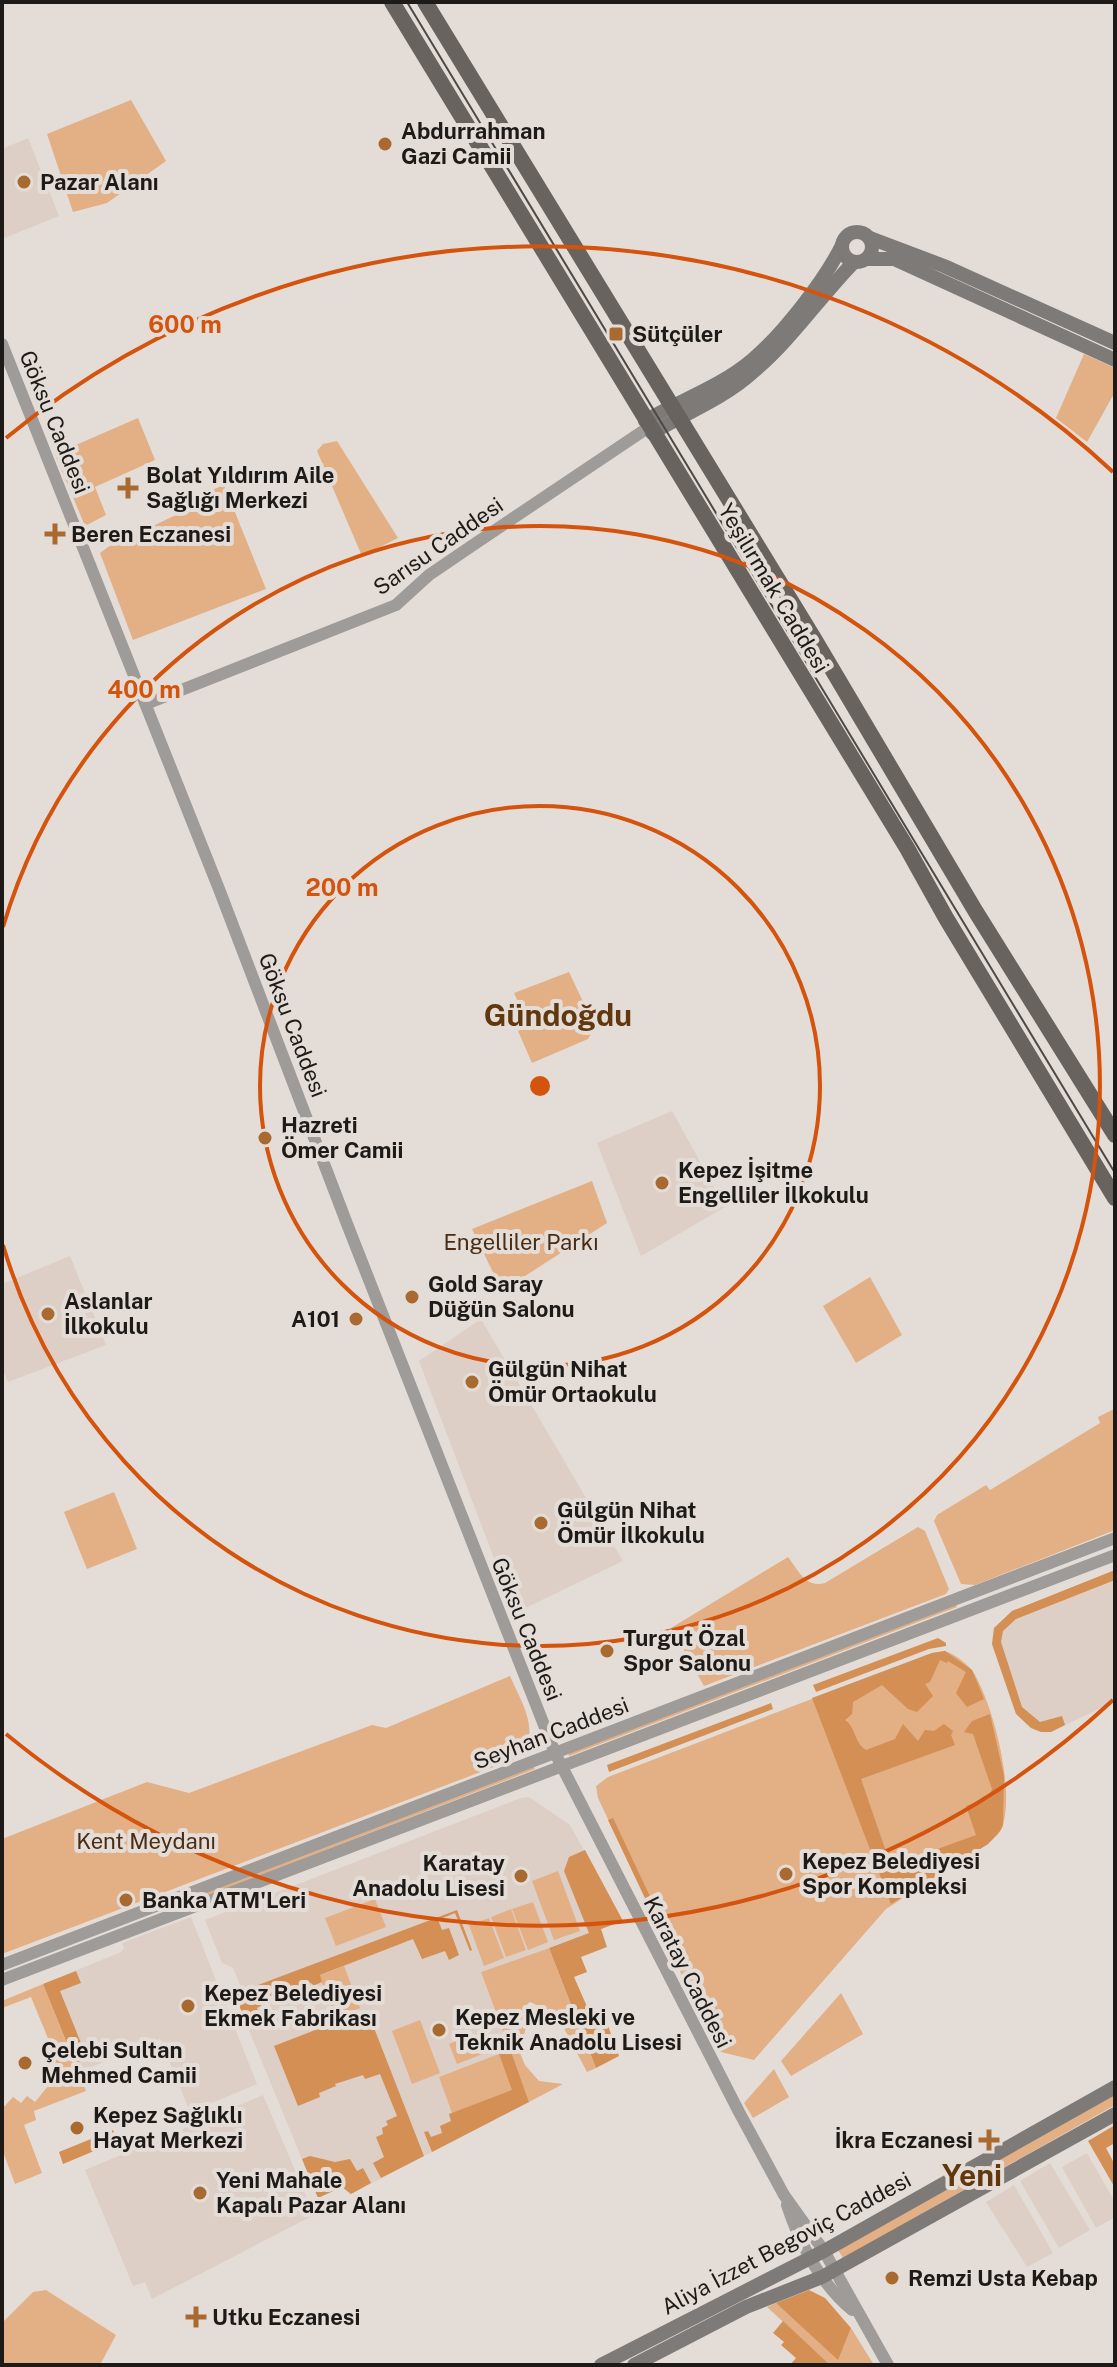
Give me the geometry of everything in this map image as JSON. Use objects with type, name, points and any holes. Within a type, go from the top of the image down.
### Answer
[{"type":"main road","name":"Yeşilırmak Caddesi","points":[[392,2],[907,848],[1115,1198]]},
{"type":"main road","name":"Yeşilırmak Caddesi","points":[[425,2],[976,912],[1115,1135]]},
{"type":"main road","points":[[676,413],[752,360],[830,269],[848,235],[856,232],[944,266],[1115,343]]},
{"type":"main road","points":[[649,427],[676,413],[716,399],[751,374],[872,249],[870,238]]},
{"type":"main road","points":[[842,245],[845,256],[860,261],[894,259],[1115,360]]},
{"type":"main road","name":"Aliya İzzet Begoviç Caddesi","points":[[601,2365],[817,2254],[1115,2087]]},
{"type":"main road","name":"Aliya İzzet Begoviç Caddesi","points":[[634,2365],[746,2307],[829,2274],[1115,2114]]},
{"type":"street","name":"Göksu Caddesi","points":[[2,344],[561,1766]]},
{"type":"street","name":"Sarısu Caddesi","points":[[146,704],[396,605],[441,567],[649,427]]},
{"type":"street","name":"Seyhan Caddesi","points":[[2,1965],[1115,1538]]},
{"type":"street","name":"Seyhan Caddesi","points":[[2,1980],[1115,1555]]},
{"type":"street","name":"Karatay Caddesi","points":[[561,1766],[695,2031],[784,2195],[829,2274],[888,2365]]},
{"type":"shaded area","name":"Pazar Alanı","points":[[28,138],[59,216],[2,239],[2,149]]},
{"type":"shaded area","name":"Kepez İşitme Engelliler İlkokulu","points":[[672,1111],[725,1207],[641,1256],[597,1143]]},
{"type":"shaded area","name":"Aslanlar İlkokulu","points":[[70,1256],[106,1345],[8,1382],[2,1368],[2,1284]]},
{"type":"shaded area","points":[[481,1319],[623,1561],[519,1611],[513,1608],[419,1361]]},
{"type":"shaded area","points":[[1115,1570],[1115,1701],[1051,1732],[1035,1730],[1014,1709],[992,1644],[994,1628],[1012,1611]]},
{"type":"shaded area","points":[[1115,1570],[1115,1580],[1016,1619],[1003,1631],[1001,1642],[1022,1707],[1040,1722],[1062,1716],[1065,1725],[1051,1732],[1031,1728],[1016,1714],[992,1644],[994,1628],[1012,1611]]},
{"type":"shaded area","points":[[938,1638],[946,1646],[929,1649],[816,1692],[813,1685]]},
{"type":"shaded area","points":[[945,1651],[972,1670],[984,1699],[967,1707],[956,1693],[966,1672],[948,1661],[940,1660],[930,1682],[925,1684],[933,1696],[917,1712],[908,1709],[882,1685],[853,1702],[852,1714],[845,1720],[866,1750],[895,1739],[903,1724],[918,1741],[925,1730],[934,1731],[944,1724],[953,1731],[951,1735],[955,1745],[861,1779],[891,1866],[976,1835],[966,1806],[989,1798],[992,1789],[973,1734],[964,1732],[972,1721],[990,1714],[1004,1776],[1003,1825],[988,1844],[891,1904],[812,1698],[932,1653]]},
{"type":"shaded area","points":[[771,1703],[773,1709],[609,1772],[607,1765]]},
{"type":"shaded area","points":[[529,1797],[570,1825],[623,1921],[481,1972],[529,2102],[351,2194],[342,2187],[318,2198],[234,1994],[242,1990],[233,1968],[222,1963],[205,1920]]},
{"type":"shaded area","points":[[613,1818],[663,1924],[661,1932],[608,1820]]},
{"type":"shaded area","points":[[585,1850],[623,1921],[601,1929],[607,1947],[581,1957],[587,1972],[574,1977],[596,2027],[607,2023],[619,2056],[596,2068],[549,1948],[589,1933],[564,1871],[569,1857]]},
{"type":"shaded area","points":[[457,1910],[472,1950],[455,1913],[438,1920],[442,1930],[449,1928],[459,1955],[449,1960],[445,1951],[422,1959],[413,1939],[320,1975],[322,1982],[315,1987],[311,1983],[262,2002],[257,2008],[259,2013],[245,2019],[234,1994]]},
{"type":"shaded area","points":[[191,1917],[257,2084],[190,2112],[160,2039],[79,2072],[43,1984],[121,1952],[124,1948],[122,1943]]},
{"type":"shaded area","points":[[76,1971],[81,1983],[60,1991],[83,2048],[76,2051],[82,2066],[77,2068],[43,1984]]},
{"type":"shaded area","points":[[367,2010],[424,2156],[381,2178],[373,2163],[384,2157],[376,2137],[383,2134],[382,2128],[388,2125],[386,2121],[397,2116],[380,2074],[365,2079],[363,2075],[335,2084],[319,2093],[320,2097],[298,2106],[274,2046]]},
{"type":"shaded area","points":[[510,2049],[529,2102],[432,2152],[424,2132],[428,2131],[431,2137],[442,2133],[440,2126],[451,2121],[449,2114],[512,2090],[499,2054]]},
{"type":"shaded area","name":"Yeni Mahale Kapalı Pazar Alanı","points":[[263,2095],[314,2215],[152,2299],[145,2282],[133,2286],[85,2170]]},
{"type":"shaded area","points":[[1115,2125],[1115,2143],[1106,2148],[1115,2165],[1115,2188],[1088,2141]]},
{"type":"shaded area","points":[[113,2130],[118,2141],[63,2164],[59,2152]]},
{"type":"shaded area","points":[[1087,2153],[1115,2202],[1115,2217],[1096,2228],[1062,2167]]},
{"type":"shaded area","points":[[310,2156],[335,2162],[350,2159],[357,2171],[363,2168],[371,2183],[351,2194],[342,2187],[318,2198],[302,2159]]},
{"type":"shaded area","points":[[1050,2163],[1090,2230],[1059,2248],[1020,2181]]},
{"type":"shaded area","points":[[1014,2185],[1053,2253],[1027,2267],[986,2202]]},
{"type":"shaded area","points":[[809,2290],[825,2298],[851,2328],[838,2360],[776,2303]]},
{"type":"shaded area","points":[[783,2321],[830,2365],[790,2365],[796,2358],[773,2333]]},
{"type":"green space","points":[[131,100],[166,161],[107,203],[73,212],[47,134]]},
{"type":"green space","points":[[1084,354],[1115,368],[1115,392],[1087,442],[1056,418]]},
{"type":"green space","points":[[138,418],[155,460],[95,487],[106,515],[85,526],[55,454]]},
{"type":"green space","points":[[337,441],[398,538],[362,556],[317,451],[323,444]]},
{"type":"green space","points":[[224,485],[266,589],[133,640],[100,553],[176,515],[178,504]]},
{"type":"green space","points":[[569,972],[595,1027],[588,1039],[532,1063],[518,1031],[529,1026],[514,993]]},
{"type":"green space","name":"Engelliler Parkı","points":[[592,1181],[607,1223],[502,1291],[472,1229]]},
{"type":"green space","points":[[870,1277],[902,1335],[856,1363],[823,1306]]},
{"type":"green space","points":[[1114,1409],[1115,1530],[975,1585],[961,1584],[934,1521],[937,1515],[986,1485],[990,1490],[1100,1423],[1098,1417]]},
{"type":"green space","points":[[114,1492],[137,1549],[87,1569],[64,1512]]},
{"type":"green space","points":[[918,1527],[925,1531],[949,1589],[946,1594],[704,1686],[671,1628],[788,1557],[807,1581],[825,1583]]},
{"type":"green space","points":[[957,1607],[569,1756],[568,1753]]},
{"type":"green space","name":"Kepez Belediyesi Spor Kompleksi","points":[[945,1651],[961,1660],[974,1673],[989,1706],[1004,1769],[1006,1809],[1001,1830],[988,1844],[886,1909],[754,2060],[721,2052],[598,1798],[596,1786],[608,1777],[932,1653]]},
{"type":"green space","name":"Kent Meydanı","points":[[510,1676],[529,1727],[526,1747],[520,1757],[2,1954],[2,1839],[147,1782],[189,1793],[372,1725],[386,1728]]},
{"type":"green space","points":[[535,1769],[196,1900],[195,1897]]},
{"type":"green space","points":[[558,1871],[580,1931],[554,1940],[532,1881]]},
{"type":"green space","points":[[375,1899],[386,1927],[336,1946],[325,1918]]},
{"type":"green space","points":[[533,1902],[548,1942],[528,1950],[512,1909]]},
{"type":"green space","points":[[511,1909],[526,1950],[506,1957],[491,1917]]},
{"type":"green space","points":[[489,1918],[504,1958],[484,1966],[469,1925]]},
{"type":"green space","points":[[549,1948],[596,2068],[587,2072],[557,2015],[530,2002],[524,2007],[526,2027],[520,2053],[525,2065],[539,2081],[563,2084],[529,2102],[481,1972]]},
{"type":"green space","points":[[344,1966],[360,2008],[336,2018],[319,1976]]},
{"type":"green space","points":[[43,1984],[86,2091],[34,2111],[36,2120],[24,2125],[42,2173],[15,2184],[2,2149],[2,2109],[13,2097],[21,2103],[27,2096],[35,2102],[53,2080],[45,2073],[51,2066],[44,2060],[52,2048],[31,1997],[2,2008],[2,2001]]},
{"type":"green space","points":[[841,1993],[863,2034],[791,2076],[781,2061]]},
{"type":"green space","points":[[420,2020],[440,2073],[412,2084],[392,2031]]},
{"type":"green space","points":[[485,2030],[493,2050],[457,2064],[449,2044]]},
{"type":"green space","points":[[499,2054],[513,2090],[452,2113],[439,2077]]},
{"type":"green space","points":[[774,2069],[789,2097],[753,2118],[744,2103]]},
{"type":"green space","points":[[1115,2094],[1115,2105],[843,2258],[838,2250]]},
{"type":"green space","points":[[46,2290],[116,2335],[100,2365],[2,2365],[2,2323],[33,2292]]},
{"type":"green space","points":[[776,2303],[838,2359],[851,2328],[874,2365],[830,2365],[767,2307]]},
{"type":"tram line","points":[[407,2],[1115,1173]]},
{"type":"place","name":"Abdurrahman Gazi Camii","points":[[385,144]]},
{"type":"place","name":"Pazar Alanı","points":[[24,182]]},
{"type":"place","name":"Sütçüler","points":[[616,334]]},
{"type":"place","name":"Bolat Yıldırım Aile Sağlığı Merkezi","points":[[128,488]]},
{"type":"place","name":"Beren Eczanesi","points":[[55,534]]},
{"type":"place","name":"Hazreti Ömer Camii","points":[[265,1138]]},
{"type":"place","name":"Kepez İşitme Engelliler İlkokulu","points":[[662,1183]]},
{"type":"place","name":"Gold Saray Düğün Salonu","points":[[412,1297]]},
{"type":"place","name":"Aslanlar İlkokulu","points":[[48,1314]]},
{"type":"place","name":"A101","points":[[356,1319]]},
{"type":"place","name":"Gülgün Nihat Ömür Ortaokulu","points":[[472,1382]]},
{"type":"place","name":"Gülgün Nihat Ömür İlkokulu","points":[[541,1523]]},
{"type":"place","name":"Turgut Özal Spor Salonu","points":[[607,1651]]},
{"type":"place","name":"Kepez Belediyesi Spor Kompleksi","points":[[786,1874]]},
{"type":"place","name":"Karatay Anadolu Lisesi","points":[[521,1876]]},
{"type":"place","name":"Banka ATM'Leri","points":[[126,1900]]},
{"type":"place","name":"Kepez Belediyesi Ekmek Fabrikası","points":[[188,2006]]},
{"type":"place","name":"Kepez Mesleki ve Teknik Anadolu Lisesi","points":[[439,2030]]},
{"type":"place","name":"Çelebi Sultan Mehmed Camii","points":[[25,2063]]},
{"type":"place","name":"Kepez Sağlıklı Hayat Merkezi","points":[[77,2128]]},
{"type":"place","name":"İkra Eczanesi","points":[[989,2140]]},
{"type":"place","name":"Yeni Mahale Kapalı Pazar Alanı","points":[[200,2193]]},
{"type":"place","name":"Remzi Usta Kebap","points":[[892,2278]]},
{"type":"place","name":"Utku Eczanesi","points":[[196,2317]]},
{"type":"district","name":"Gündoğdu","points":[[558,1016]]},
{"type":"district","name":"Yeni","points":[[972,2176]]}]
